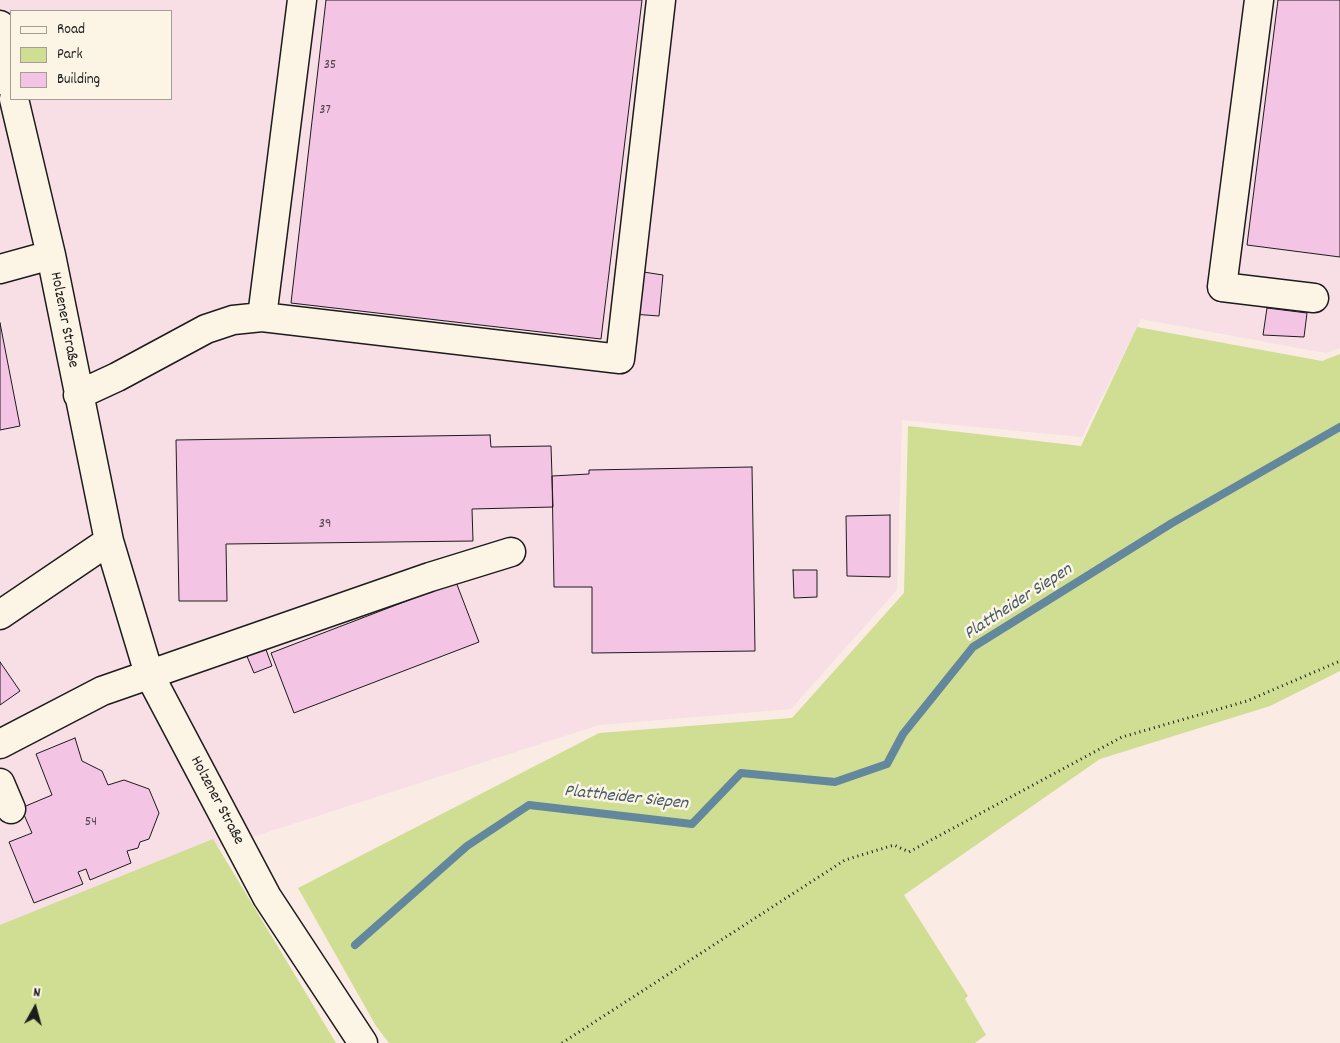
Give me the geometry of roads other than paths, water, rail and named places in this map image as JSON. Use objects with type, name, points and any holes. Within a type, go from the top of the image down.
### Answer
[{"type":"street","points":[[262,317],[302,0]]},
{"type":"street","points":[[78,394],[117,377],[206,329],[234,320],[262,317],[620,359],[661,0]]},
{"type":"street","points":[[1259,0],[1222,287],[1314,298]]},
{"type":"street","points":[[0,25],[10,80]]},
{"type":"street","name":"Holzener Straße","points":[[14,100],[51,255],[109,541],[149,674],[267,897],[362,1043]]},
{"type":"street","points":[[0,269],[51,255]]},
{"type":"street","points":[[0,615],[109,541]]},
{"type":"street","points":[[0,744],[102,691],[430,577],[511,552]]},
{"type":"street","points":[[0,783],[11,809]]},
{"type":"waterway","name":"Plattheider Siepen","points":[[355,945],[467,846],[529,805],[692,824],[741,773],[835,782],[887,764],[903,734],[973,647],[1172,523],[1340,427]]}]
